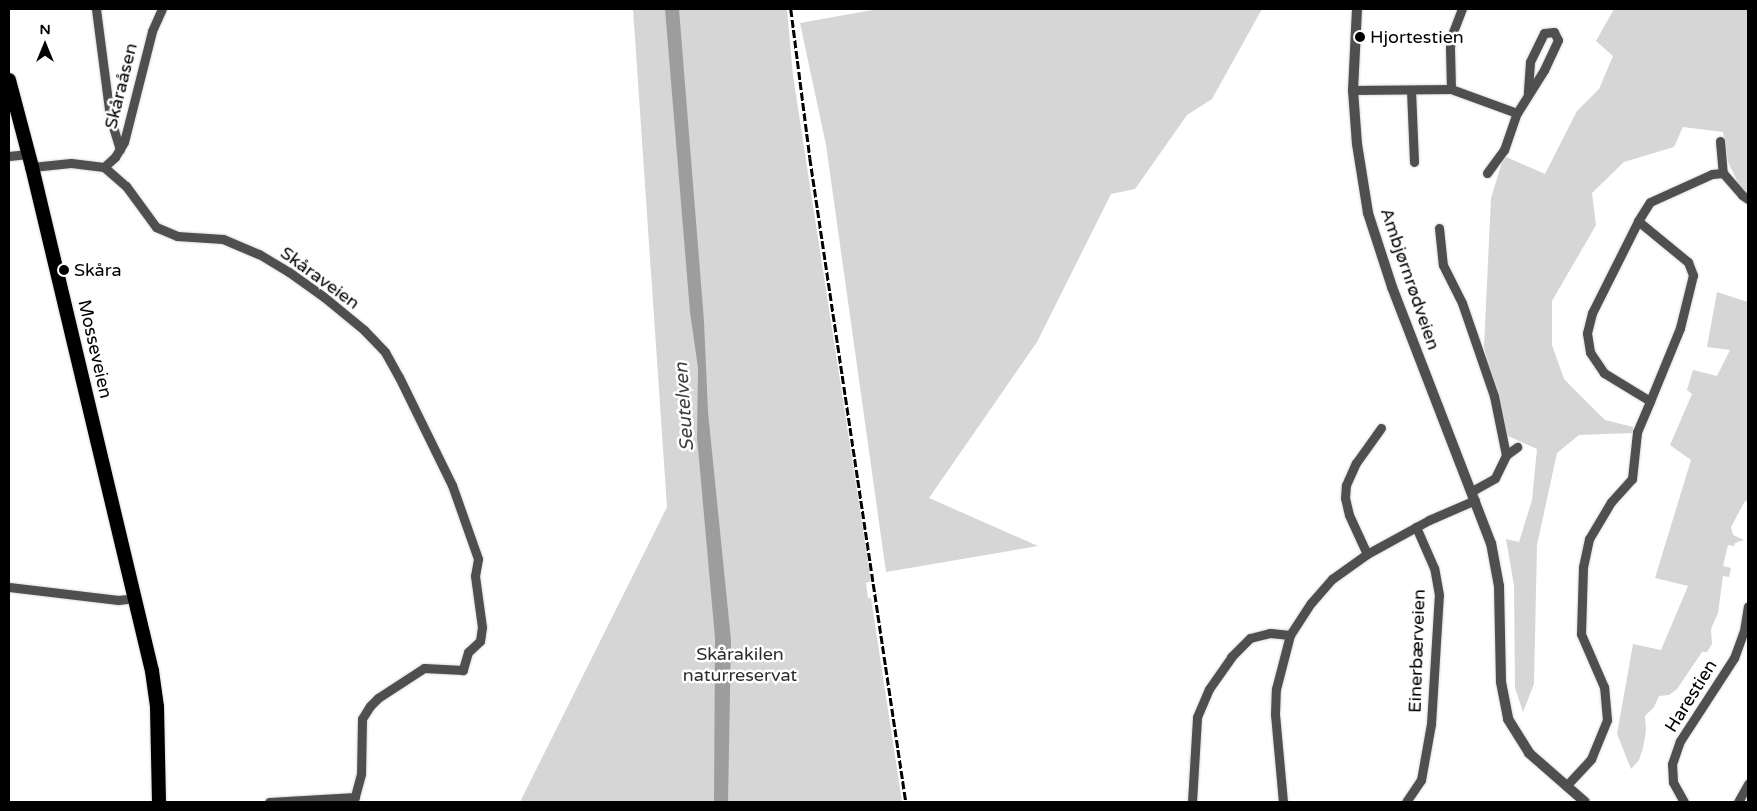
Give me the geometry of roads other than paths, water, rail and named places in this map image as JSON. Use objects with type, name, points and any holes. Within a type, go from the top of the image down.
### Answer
[{"type":"highway","name":"Mosseveien","points":[[9,80],[136,598],[157,707],[159,802]]},
{"type":"street","points":[[96,9],[110,117],[120,150]]},
{"type":"street","name":"Skåraåsen","points":[[104,167],[120,150],[136,101],[152,31],[162,9]]},
{"type":"street","name":"Ambjørnrødveien","points":[[1357,9],[1353,90],[1360,169],[1375,236],[1392,288],[1474,495],[1491,543],[1497,571],[1500,608],[1501,682],[1508,719],[1529,753],[1585,802]]},
{"type":"street","points":[[1451,89],[1450,47],[1453,32],[1462,9]]},
{"type":"street","points":[[1487,173],[1504,150],[1517,113],[1544,70],[1558,40],[1554,32],[1544,33],[1530,62],[1528,93]]},
{"type":"street","points":[[1353,90],[1451,89],[1517,113]]},
{"type":"street","points":[[1411,90],[1414,162]]},
{"type":"street","points":[[1720,141],[1723,173],[1748,199]]},
{"type":"street","points":[[9,156],[28,154]]},
{"type":"street","points":[[32,168],[71,163],[104,167]]},
{"type":"street","name":"Skåraveien","points":[[104,167],[126,186],[156,227],[177,236],[223,239],[258,254],[290,272],[324,296],[384,352],[399,376],[444,469],[478,559],[475,576],[482,627],[480,641],[468,652],[462,670],[424,668],[378,698],[370,706],[362,719],[360,785],[357,799]]},
{"type":"street","points":[[1650,401],[1604,373],[1590,352],[1587,333],[1592,313],[1638,221],[1650,202],[1712,174],[1723,173]]},
{"type":"street","points":[[1566,786],[1591,759],[1607,720],[1604,687],[1581,634],[1583,567],[1590,539],[1611,502],[1632,479],[1637,432],[1680,328],[1693,275],[1688,262],[1638,221]]},
{"type":"street","name":"Ambjørnrødveien","points":[[1439,228],[1443,265],[1462,303],[1494,396],[1506,456]]},
{"type":"street","points":[[1366,554],[1348,515],[1345,498],[1346,485],[1356,464],[1380,428]]},
{"type":"street","points":[[1282,802],[1275,714],[1276,690],[1290,635],[1311,603],[1332,579],[1366,554],[1474,495],[1495,478],[1506,456],[1517,447]]},
{"type":"street","name":"Einerbærveien","points":[[1406,802],[1421,780],[1431,724],[1439,595],[1434,568],[1416,527]]},
{"type":"street","points":[[9,587],[118,600],[136,598]]},
{"type":"street","name":"Harestien","points":[[1684,802],[1673,782],[1672,764],[1680,741],[1734,658],[1744,631],[1748,606]]},
{"type":"street","points":[[1192,802],[1197,717],[1209,690],[1231,657],[1250,638],[1270,633],[1290,635]]},
{"type":"street","points":[[1738,802],[1748,784]]},
{"type":"street","points":[[269,802],[357,799]]},
{"type":"railway","points":[[791,9],[810,158],[906,802]]},
{"type":"place","name":"Hjortestien","points":[[1360,37]]},
{"type":"place","name":"Skåra","points":[[64,270]]},
{"type":"water label","name":"Seutelven","points":[[685,407]]},
{"type":"park label","name":"Skårakilen naturreservat","points":[[740,665]]}]
